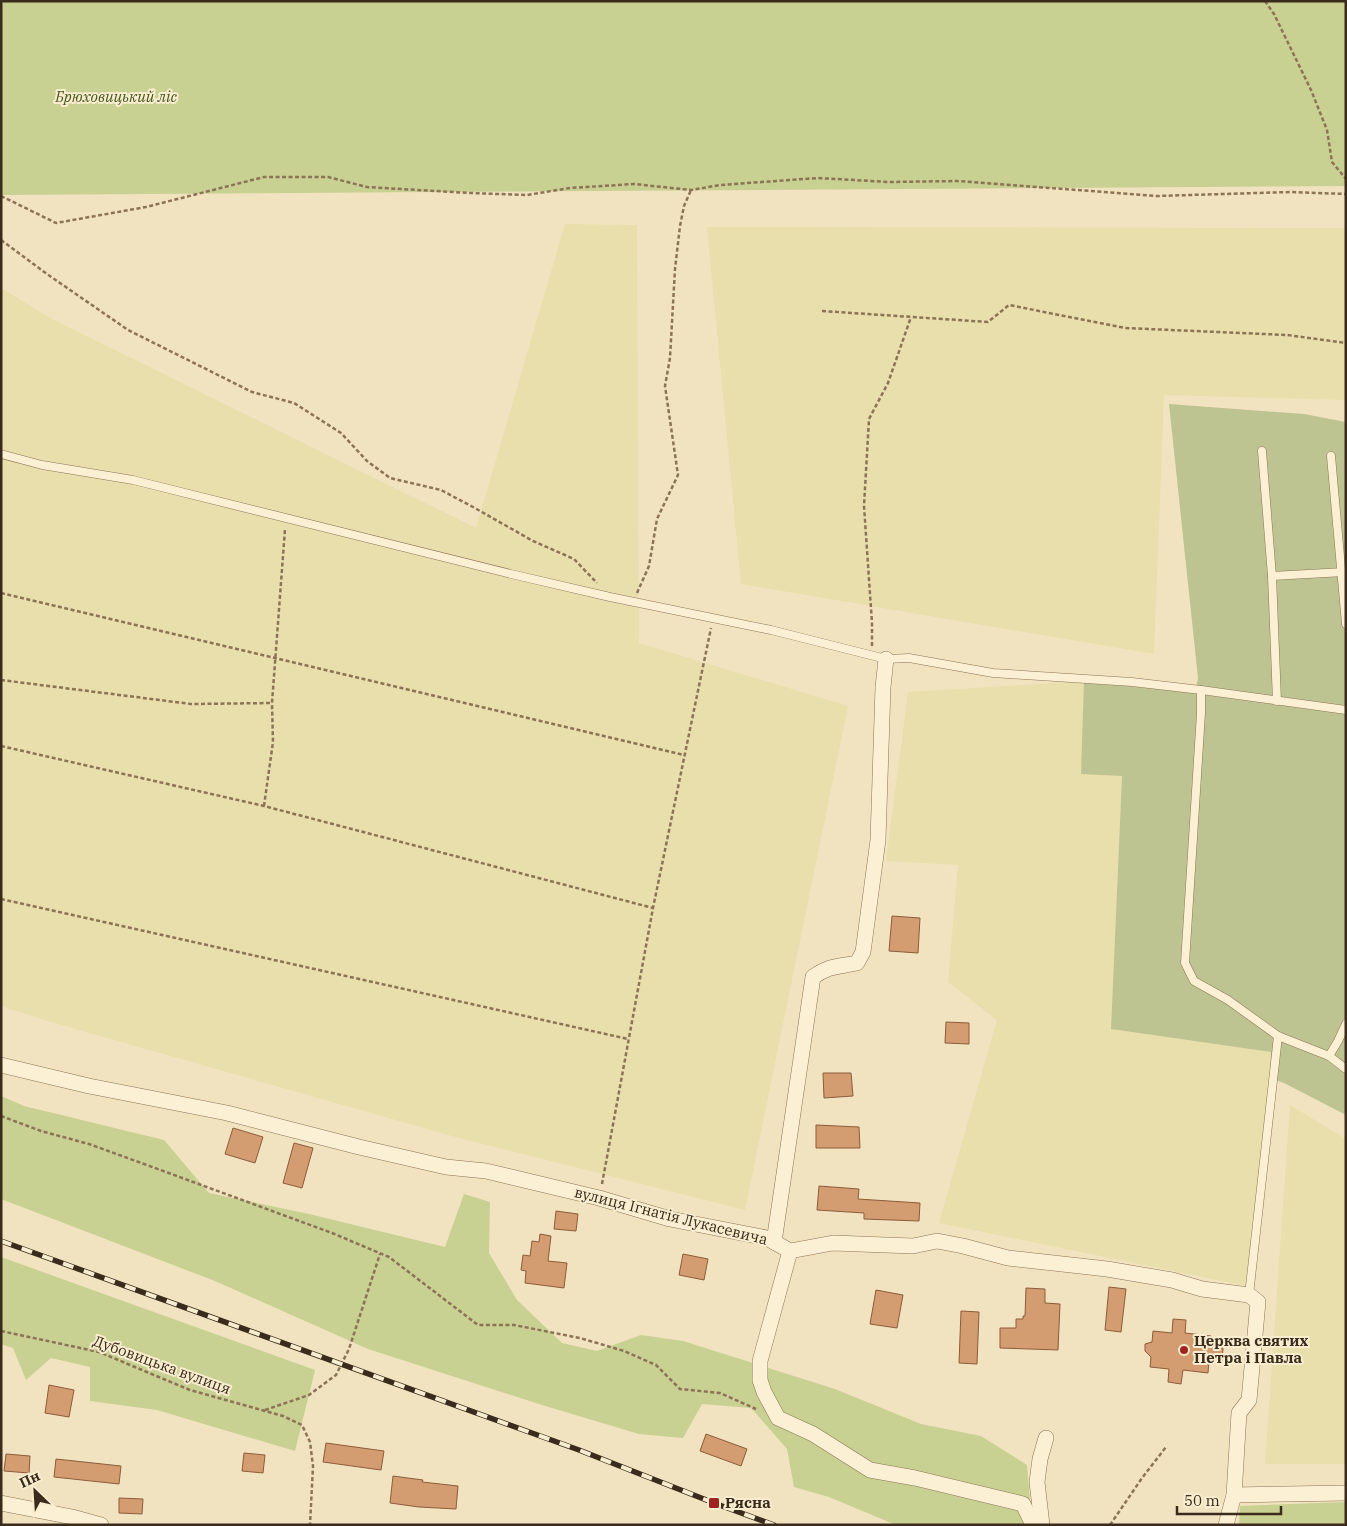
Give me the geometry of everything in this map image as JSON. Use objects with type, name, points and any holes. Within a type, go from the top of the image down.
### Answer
[{"type":"street","points":[[774,1242],[813,977],[823,969],[858,963],[863,952],[878,840],[883,695],[879,657]]},
{"type":"street","name":"вулиця Ігнатія Лукасевича","points":[[1,1066],[89,1086],[227,1113],[446,1167],[486,1171],[599,1198],[670,1219],[767,1238],[790,1251]]},
{"type":"street","points":[[1033,1525],[1023,1504],[916,1478],[870,1470],[813,1434],[778,1418],[764,1392],[760,1380],[760,1361],[790,1251],[834,1243],[913,1246],[937,1241],[1008,1258],[1145,1275],[1172,1280],[1202,1289],[1249,1295],[1258,1302],[1250,1400],[1239,1413],[1234,1495],[1226,1525]]},
{"type":"street","points":[[1042,1525],[1037,1482],[1040,1459],[1046,1438]]},
{"type":"street","points":[[1234,1495],[1346,1493]]},
{"type":"street","points":[[1,1504],[71,1521],[101,1525]]},
{"type":"lane","points":[[1262,451],[1272,576],[1277,701]]},
{"type":"lane","points":[[1,454],[42,465],[132,480],[511,574],[633,602],[771,630],[879,657],[909,658],[993,673],[1132,682],[1346,710]]},
{"type":"lane","points":[[1331,456],[1343,572],[1346,624]]},
{"type":"lane","points":[[1272,576],[1343,572]]},
{"type":"lane","points":[[1201,690],[1185,963],[1194,981],[1228,1000],[1278,1036],[1329,1056],[1346,1070]]},
{"type":"lane","points":[[1329,1056],[1346,1024]]},
{"type":"lane","points":[[1249,1295],[1278,1036]]},
{"type":"path","points":[[1265,1],[1274,14],[1311,90],[1327,130],[1332,162],[1346,179]]},
{"type":"path","points":[[1,196],[56,223],[146,206],[264,177],[328,177],[367,187],[527,195],[570,188],[634,184],[691,190],[720,185],[818,178],[889,182],[956,181],[1157,196],[1290,192],[1346,194]]},
{"type":"path","points":[[633,602],[649,566],[657,519],[678,475],[665,386],[670,358],[675,270],[680,226],[684,206],[691,190]]},
{"type":"path","points":[[1,240],[128,330],[252,392],[294,403],[341,433],[367,461],[390,478],[441,490],[533,541],[574,559],[610,597]]},
{"type":"path","points":[[822,311],[988,322],[1009,305],[1125,328],[1287,335],[1346,343]]},
{"type":"path","points":[[879,657],[872,623],[864,506],[869,419],[888,383],[911,316]]},
{"type":"path","points":[[264,806],[273,742],[272,702],[286,518]]},
{"type":"path","points":[[1,593],[684,755]]},
{"type":"path","points":[[599,1198],[653,908],[713,618]]},
{"type":"path","points":[[1,680],[191,704],[272,702]]},
{"type":"path","points":[[1,746],[264,806],[653,908]]},
{"type":"path","points":[[1,899],[628,1039]]},
{"type":"path","points":[[1,1116],[41,1131],[106,1150],[380,1253],[389,1257],[478,1325],[514,1325],[580,1338],[624,1350],[656,1365],[680,1389],[720,1393],[778,1418]]},
{"type":"path","points":[[264,1410],[309,1395],[336,1375],[349,1349],[380,1253]]},
{"type":"path","name":"Дубовицька вулиця","points":[[1,1331],[99,1352],[190,1390],[284,1416],[302,1425],[310,1442],[313,1466],[310,1525]]},
{"type":"path","points":[[1110,1525],[1166,1447]]},
{"type":"shaded area","points":[[565,224],[637,225],[639,643],[848,706],[745,1210],[459,1138],[51,1022],[1,1006],[1,288],[54,320],[476,528]]},
{"type":"shaded area","points":[[707,227],[1346,228],[1346,400],[1164,395],[1154,654],[741,584]]},
{"type":"shaded area","points":[[1084,681],[1122,775],[1111,1029],[1271,1052],[1270,1078],[1247,1286],[939,1223],[997,1020],[948,982],[958,865],[886,861],[908,692]]},
{"type":"shaded area","points":[[1290,1105],[1346,1139],[1346,1464],[1265,1464]]},
{"type":"green space","name":"Брюховицький ліс","points":[[1,1],[1346,1],[1346,186],[1,195]]},
{"type":"green space","points":[[1169,404],[1304,414],[1346,422],[1346,1115],[1284,1083],[1270,1078],[1271,1052],[1111,1029],[1122,776],[1081,774],[1084,681],[1195,693],[1198,678]]},
{"type":"green space","points":[[1,1096],[24,1106],[164,1140],[209,1193],[309,1214],[445,1247],[464,1194],[490,1202],[489,1253],[517,1300],[562,1343],[597,1351],[641,1335],[683,1341],[835,1389],[921,1424],[981,1436],[1027,1465],[1032,1525],[896,1525],[829,1497],[794,1487],[787,1449],[751,1408],[702,1404],[683,1438],[639,1434],[368,1349],[215,1281],[1,1199]]},
{"type":"green space","points":[[1,1257],[315,1370],[295,1451],[157,1410],[90,1401],[90,1367],[51,1358],[26,1380],[13,1348],[1,1344]]},
{"type":"green space","points":[[1346,1502],[1346,1525],[1239,1525],[1240,1506]]},
{"type":"building","points":[[892,916],[920,918],[918,953],[889,951]]},
{"type":"building","points":[[946,1022],[969,1023],[969,1044],[945,1043]]},
{"type":"building","points":[[823,1073],[851,1073],[853,1096],[824,1098]]},
{"type":"building","points":[[816,1125],[859,1127],[860,1148],[816,1148]]},
{"type":"building","points":[[233,1128],[263,1137],[255,1163],[225,1154]]},
{"type":"building","points":[[294,1143],[313,1148],[302,1188],[283,1183]]},
{"type":"building","points":[[819,1186],[859,1189],[858,1199],[920,1203],[919,1221],[864,1219],[864,1213],[817,1210]]},
{"type":"building","points":[[556,1211],[578,1214],[576,1231],[554,1229]]},
{"type":"building","points":[[540,1234],[551,1236],[548,1261],[567,1263],[564,1288],[525,1283],[526,1271],[521,1270],[523,1255],[530,1256],[532,1241],[539,1242]]},
{"type":"building","points":[[683,1254],[708,1259],[704,1280],[679,1275]]},
{"type":"building","points":[[1109,1287],[1126,1289],[1121,1332],[1105,1330]]},
{"type":"building","points":[[1026,1288],[1045,1289],[1045,1303],[1060,1304],[1058,1350],[1000,1348],[1000,1328],[1016,1328],[1016,1319],[1023,1319],[1023,1316],[1025,1316]]},
{"type":"building","points":[[876,1290],[903,1295],[897,1328],[870,1324]]},
{"type":"building","points":[[961,1311],[979,1312],[977,1364],[959,1363]]},
{"type":"building","name":"Церква святих Петра і Павла","points":[[1173,1319],[1186,1320],[1185,1333],[1211,1336],[1210,1347],[1223,1348],[1222,1362],[1209,1361],[1208,1373],[1183,1370],[1181,1384],[1168,1382],[1169,1369],[1150,1367],[1151,1357],[1145,1351],[1145,1344],[1152,1342],[1153,1331],[1172,1333]]},
{"type":"building","points":[[49,1385],[74,1390],[69,1417],[45,1413]]},
{"type":"building","points":[[706,1434],[747,1449],[741,1466],[700,1451]]},
{"type":"building","points":[[326,1443],[384,1451],[381,1470],[323,1462]]},
{"type":"building","points":[[244,1453],[265,1455],[263,1473],[242,1471]]},
{"type":"building","points":[[6,1454],[30,1456],[29,1473],[4,1471]]},
{"type":"building","points":[[56,1459],[121,1466],[119,1484],[54,1477]]},
{"type":"building","points":[[393,1476],[423,1480],[422,1482],[458,1486],[456,1509],[390,1503]]},
{"type":"building","points":[[119,1498],[143,1499],[142,1514],[119,1513]]},
{"type":"railway","points":[[1,1241],[579,1450],[774,1525]]},
{"type":"place","name":"Церква святих Петра і Павла","points":[[1184,1350]]},
{"type":"place","name":"Рясна","points":[[714,1503]]}]
